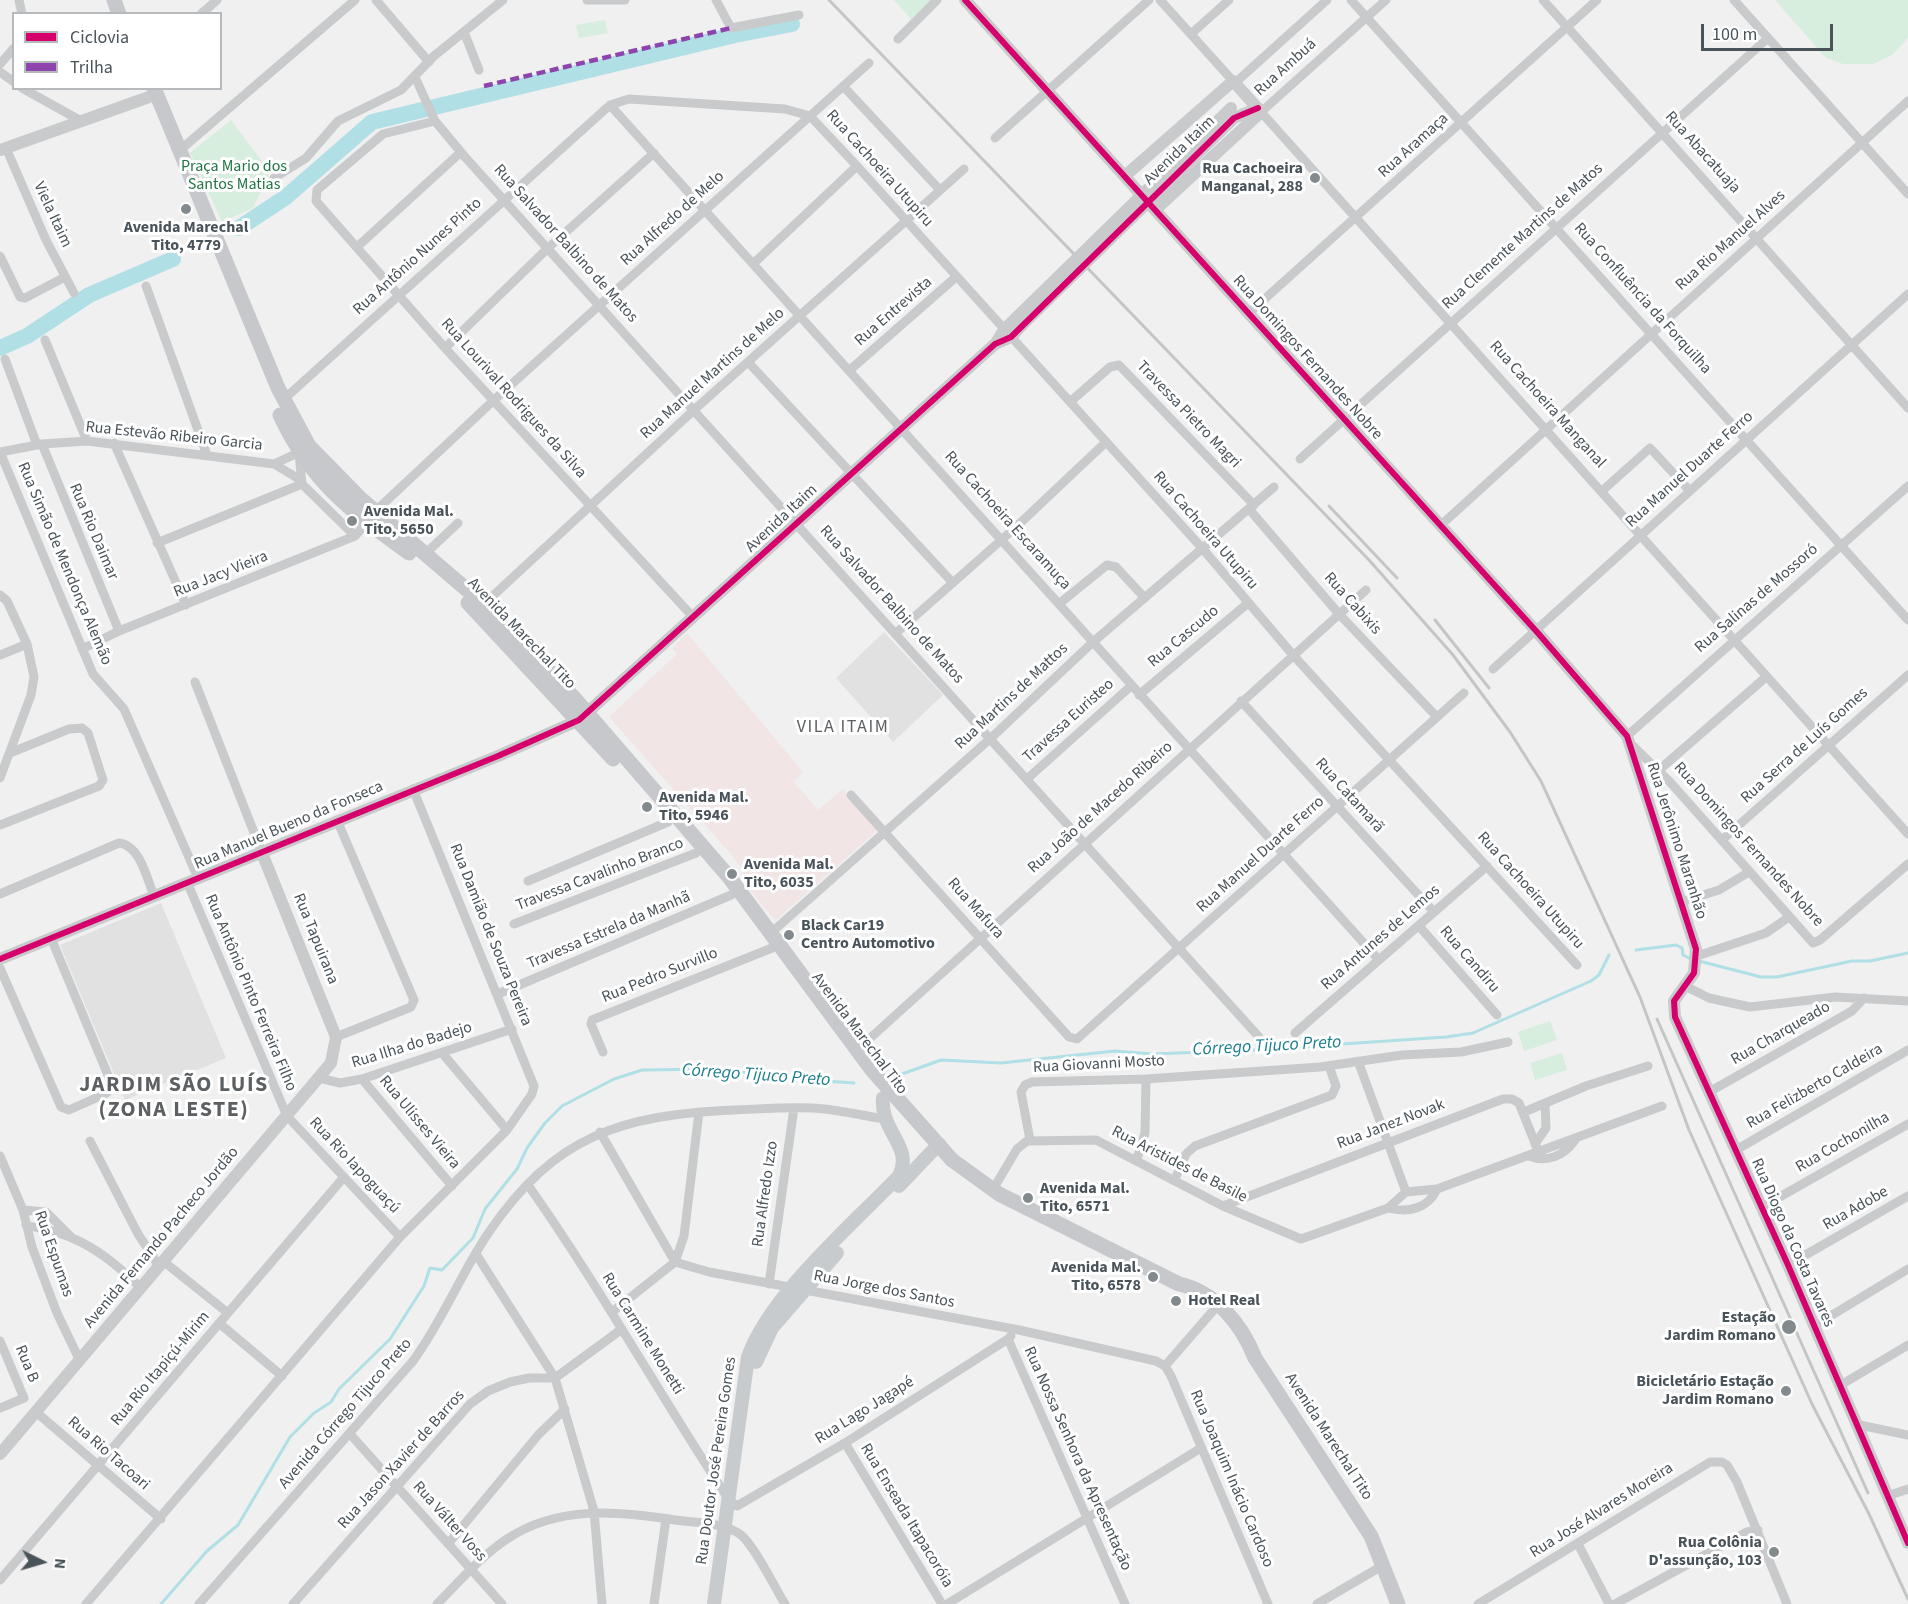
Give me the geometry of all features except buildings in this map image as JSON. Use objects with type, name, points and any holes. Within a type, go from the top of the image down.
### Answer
[{"type":"main road","name":"Avenida Marechal Tito","points":[[149,91],[156,100],[168,130],[172,133],[304,449]]},
{"type":"main road","name":"Avenida Marechal Tito","points":[[149,91],[268,391],[330,490],[425,554],[484,604],[729,877],[772,932],[932,1151]]},
{"type":"main road","name":"Avenida Marechal Tito","points":[[372,518],[477,611],[583,717],[731,895],[883,1098],[932,1151],[952,1160],[992,1191],[1179,1284],[1214,1308],[1255,1358],[1371,1536],[1385,1552],[1409,1604]]},
{"type":"main road","points":[[883,1098],[884,1119],[898,1142],[903,1158],[914,1160],[932,1151]]},
{"type":"main road","name":"Rua Doutor José Pereira Gomes","points":[[797,1289],[932,1151]]},
{"type":"main road","name":"Rua Doutor José Pereira Gomes","points":[[714,1604],[729,1529],[757,1356],[797,1289],[899,1176],[903,1158]]},
{"type":"main road","name":"Rua Doutor José Pereira Gomes","points":[[722,1604],[729,1529]]},
{"type":"main road","name":"Avenida Marechal Tito","points":[[1371,1536],[1398,1604]]},
{"type":"street","points":[[203,12],[217,0]]},
{"type":"street","points":[[179,151],[355,0]]},
{"type":"street","points":[[376,0],[429,62]]},
{"type":"street","points":[[274,178],[306,158],[338,121],[400,90],[416,78],[429,62],[502,0]]},
{"type":"street","points":[[586,0],[625,0]]},
{"type":"street","points":[[716,0],[731,28],[799,15]]},
{"type":"street","points":[[898,39],[937,0]]},
{"type":"street","name":"Rua Domingos Fernandes Nobre","points":[[965,0],[1050,90],[1537,632],[1629,740],[1659,770],[1813,943],[1820,940],[1908,864]]},
{"type":"street","points":[[995,138],[1149,0]]},
{"type":"street","name":"Rua Cachoeira Manganal","points":[[1160,0],[1908,834]]},
{"type":"street","points":[[1191,34],[1229,0]]},
{"type":"street","points":[[1126,175],[1327,0]]},
{"type":"street","name":"Rua Confluência da Forquilha","points":[[1351,0],[1652,332],[1908,620]]},
{"type":"street","name":"Rua Ambuá","points":[[1156,209],[1260,110],[1386,0]]},
{"type":"street","name":"Rua Abacatuaja","points":[[1543,0],[1663,132],[1851,347],[1908,408]]},
{"type":"street","name":"Rua Aramaça","points":[[1249,313],[1597,0]]},
{"type":"street","points":[[1734,0],[1908,194]]},
{"type":"street","points":[[464,32],[479,70]]},
{"type":"street","name":"Rua Clemente Martins de Matos","points":[[1300,459],[1768,38]]},
{"type":"street","points":[[0,63],[12,50]]},
{"type":"street","name":"Rua Alfredo de Melo","points":[[372,518],[494,400],[869,63]]},
{"type":"street","name":"Rua Salvador Balbino de Matos","points":[[416,78],[434,118],[461,152],[1028,779],[1178,951],[1259,1037]]},
{"type":"street","points":[[843,86],[940,190]]},
{"type":"street","points":[[26,90],[83,122]]},
{"type":"street","points":[[3,149],[83,122],[149,91]]},
{"type":"street","name":"Avenida Itaim","points":[[583,717],[1007,333],[1232,113],[1245,94]]},
{"type":"street","points":[[610,105],[621,100],[640,100],[785,109],[810,116]]},
{"type":"street","name":"Rua Rio Manuel Alves","points":[[1441,525],[1908,101]]},
{"type":"street","name":"Rua Cachoeira Escaramuça","points":[[610,105],[903,426],[1139,695],[1379,960]]},
{"type":"street","name":"Rua Antônio Nunes Pinto","points":[[283,400],[610,105]]},
{"type":"street","name":"Avenida Itaim","points":[[1232,113],[1260,110]]},
{"type":"street","name":"Rua Cachoeira Utupiru","points":[[810,116],[1202,548],[1293,655],[1577,965]]},
{"type":"street","name":"Rua Lourival Rodrigues da Silva","points":[[434,118],[383,134],[317,190],[315,197],[445,348],[694,618]]},
{"type":"street","name":"Viela Itaim","points":[[3,149],[74,293]]},
{"type":"street","points":[[357,247],[461,152]]},
{"type":"street","points":[[445,348],[548,248],[654,153]]},
{"type":"street","points":[[754,263],[857,166]]},
{"type":"street","name":"Rua Manuel Martins de Melo","points":[[484,604],[694,410],[964,169]]},
{"type":"street","points":[[0,256],[20,297],[25,298],[65,278]]},
{"type":"street","name":"Rua Entrevista","points":[[851,369],[956,277]]},
{"type":"street","points":[[146,286],[207,454]]},
{"type":"street","name":"Rua Manuel Duarte Ferro","points":[[1493,669],[1537,632],[1689,490],[1908,294]]},
{"type":"street","points":[[45,340],[87,441]]},
{"type":"street","name":"Rua Rio Daimar","points":[[6,359],[39,444],[119,631]]},
{"type":"street","points":[[748,362],[953,584]]},
{"type":"street","name":"Travessa Pietro Magri","points":[[1070,402],[1110,367],[1119,365],[1251,507]]},
{"type":"street","name":"Rua Estevão Ribeiro Garcia","points":[[0,452],[39,444],[87,441],[274,464],[301,482],[355,536]]},
{"type":"street","points":[[896,633],[953,584],[1106,442]]},
{"type":"street","points":[[114,443],[186,605]]},
{"type":"street","points":[[1602,491],[1650,448],[1689,490]]},
{"type":"street","points":[[157,543],[301,482],[304,449]]},
{"type":"street","name":"Rua Estevão Ribeiro Garcia","points":[[274,464],[304,449]]},
{"type":"street","name":"Rua Simão de Mendonça Alemão","points":[[0,452],[82,649],[99,684],[124,709],[193,880]]},
{"type":"street","name":"Rua Salinas de Mossoró","points":[[1629,740],[1734,639],[1908,486]]},
{"type":"street","name":"Rua Martins de Mattos","points":[[772,932],[991,738],[1093,642],[1274,487]]},
{"type":"street","name":"Rua Cabixis","points":[[1251,507],[1339,614],[1437,717]]},
{"type":"street","name":"Rua Jacy Vieira","points":[[82,649],[119,631],[355,536],[372,518]]},
{"type":"street","points":[[425,554],[458,523]]},
{"type":"street","points":[[1060,603],[1107,565],[1116,567],[1144,597]]},
{"type":"street","name":"Rua João de Macedo Ribeiro","points":[[857,1050],[1084,842],[1366,590]]},
{"type":"street","points":[[0,595],[7,601],[27,644],[33,663],[31,695],[0,778]]},
{"type":"street","name":"Rua Cascudo","points":[[1139,695],[1248,603]]},
{"type":"street","points":[[0,655],[27,644]]},
{"type":"street","name":"Rua Serra de Luís Gomes","points":[[1722,840],[1908,675]]},
{"type":"street","points":[[1659,770],[1766,677]]},
{"type":"street","points":[[195,682],[262,853]]},
{"type":"street","name":"Travessa Euristeo","points":[[1028,779],[1131,686]]},
{"type":"street","name":"Rua Manuel Duarte Ferro","points":[[1077,1039],[1464,693]]},
{"type":"street","name":"Rua Catamarã","points":[[1241,701],[1434,912]]},
{"type":"street","name":"Rua Manuel Bueno da Fonseca","points":[[0,959],[498,756],[583,717]]},
{"type":"street","points":[[0,825],[99,786],[103,780],[87,733],[82,728],[69,729],[10,753]]},
{"type":"street","name":"Rua Jerônimo Maranhão","points":[[1629,740],[1695,942],[1697,958]]},
{"type":"street","name":"Rua Damião de Souza Pereira","points":[[413,789],[534,1086],[532,1094],[507,1130]]},
{"type":"street","name":"Rua Mafura","points":[[851,795],[1069,1037],[1077,1039]]},
{"type":"street","points":[[336,1037],[411,1007],[414,1002],[338,820]]},
{"type":"street","points":[[528,881],[668,822]]},
{"type":"street","points":[[0,894],[119,843],[134,850],[154,896]]},
{"type":"street","name":"Rua Tapuirana","points":[[262,853],[336,1037]]},
{"type":"street","name":"Travessa Cavalinho Branco","points":[[514,924],[696,853]]},
{"type":"street","name":"Rua Antunes de Lemos","points":[[1295,1033],[1487,866]]},
{"type":"street","points":[[1681,902],[1719,890],[1749,872]]},
{"type":"street","name":"Rua Antônio Pinto Ferreira Filho","points":[[193,880],[287,1116]]},
{"type":"street","name":"Travessa Estrela da Manhã","points":[[498,994],[731,895]]},
{"type":"street","points":[[1697,958],[1771,930],[1789,917]]},
{"type":"street","name":"Rua Candiru","points":[[1419,926],[1497,1015]]},
{"type":"street","points":[[0,968],[61,1107],[69,1110],[107,1093],[111,1085],[51,938]]},
{"type":"street","name":"Rua Pedro Survillo","points":[[603,1052],[591,1024],[592,1020],[772,948]]},
{"type":"street","name":"Rua Diogo da Costa Tavares","points":[[1697,958],[1694,973],[1674,1001],[1676,1017],[1788,1265],[1854,1424],[1908,1543]]},
{"type":"street","points":[[1685,986],[1709,998],[1750,1006],[1816,998],[1908,1001]]},
{"type":"street","name":"Rua Charqueado","points":[[1709,1092],[1852,1011],[1864,998]]},
{"type":"street","name":"Rua Ilha do Badejo","points":[[319,1078],[340,1083],[362,1079],[443,1054],[512,1029]]},
{"type":"street","name":"Avenida Fernando Pacheco Jordão","points":[[0,1454],[319,1078],[331,1063],[336,1037]]},
{"type":"street","name":"Rua Giovanni Mosto","points":[[1030,1140],[1020,1092],[1025,1085],[1065,1080],[1146,1079],[1329,1066],[1430,1052],[1461,1052],[1508,1042]]},
{"type":"street","name":"Rua Felizberto Caldeira","points":[[1736,1150],[1908,1050]]},
{"type":"street","points":[[86,1604],[400,1237],[507,1130],[443,1054]]},
{"type":"street","points":[[1358,1061],[1406,1192]]},
{"type":"street","points":[[1175,1179],[1186,1154],[1195,1146],[1332,1095],[1336,1086],[1329,1066]]},
{"type":"street","points":[[1537,1149],[1524,1112],[1586,1086],[1647,1066]]},
{"type":"street","name":"Rua Ulisses Vieira","points":[[362,1079],[452,1186]]},
{"type":"street","points":[[1137,1159],[1146,1133],[1146,1079]]},
{"type":"street","name":"Rua Janez Novak","points":[[1223,1206],[1503,1099],[1516,1101],[1524,1112]]},
{"type":"street","points":[[1388,1208],[1406,1192],[1437,1189],[1529,1156],[1537,1149],[1546,1128],[1545,1103]]},
{"type":"street","points":[[1537,1149],[1575,1140],[1662,1106]]},
{"type":"street","name":"Avenida Córrego Tijuco Preto","points":[[199,1604],[413,1361],[430,1338],[489,1231],[548,1163],[572,1146],[600,1132],[651,1117],[699,1112],[794,1108],[836,1110],[884,1119]]},
{"type":"street","name":"Rua Alfredo Izzo","points":[[769,1284],[794,1108]]},
{"type":"street","points":[[612,1312],[675,1262],[684,1236],[699,1112]]},
{"type":"street","name":"Rua Rio Iapoguaçú","points":[[287,1116],[400,1237]]},
{"type":"street","name":"Rua Cochonilha","points":[[1762,1207],[1908,1124]]},
{"type":"street","points":[[600,1132],[675,1262]]},
{"type":"street","points":[[992,1191],[1017,1149],[1030,1140]]},
{"type":"street","name":"Rua Aristides de Basile","points":[[1030,1140],[1096,1140],[1137,1159],[1223,1206],[1281,1233],[1301,1239],[1388,1208]]},
{"type":"street","points":[[1529,1156],[1546,1159],[1566,1152],[1575,1140]]},
{"type":"street","points":[[90,1141],[138,1234],[161,1263],[228,1312]]},
{"type":"street","name":"Rua Espumas","points":[[0,1156],[23,1210],[26,1225],[57,1313],[80,1361]]},
{"type":"street","name":"Rua Rio Itapiçú-Mirim","points":[[0,1580],[344,1177]]},
{"type":"street","name":"Rua Carmine Monetti","points":[[528,1185],[612,1312],[686,1435],[733,1503]]},
{"type":"street","points":[[1388,1208],[1400,1211],[1420,1206],[1432,1199],[1437,1189]]},
{"type":"street","name":"Rua Adobe","points":[[1788,1265],[1908,1196]]},
{"type":"street","points":[[23,1210],[46,1212],[71,1237]]},
{"type":"street","points":[[26,1225],[71,1237],[108,1258],[141,1288]]},
{"type":"street","points":[[476,1254],[555,1378],[594,1511],[602,1604]]},
{"type":"street","name":"Rua Jorge dos Santos","points":[[675,1262],[709,1272],[1019,1330],[1144,1356],[1166,1366]]},
{"type":"street","points":[[1814,1326],[1908,1269]]},
{"type":"street","points":[[1166,1366],[1214,1308]]},
{"type":"street","points":[[219,1323],[282,1377]]},
{"type":"street","points":[[555,1378],[622,1329]]},
{"type":"street","name":"Rua Nossa Senhora da Apresentação","points":[[1019,1330],[1008,1339],[1125,1604]]},
{"type":"street","name":"Rua Lago Jagapé","points":[[733,1503],[845,1443],[1008,1339]]},
{"type":"street","name":"Rua B","points":[[0,1341],[24,1398],[0,1408]]},
{"type":"street","points":[[1839,1386],[1903,1352],[1908,1345]]},
{"type":"street","name":"Rua Joaquim Inácio Cardoso","points":[[1166,1366],[1268,1604]]},
{"type":"street","name":"Rua Jason Xavier de Barros","points":[[293,1604],[470,1404],[488,1391],[510,1382],[529,1378],[555,1378]]},
{"type":"street","points":[[448,1544],[539,1434],[564,1409]]},
{"type":"street","name":"Rua Rio Tacoari","points":[[36,1412],[97,1467],[161,1519]]},
{"type":"street","points":[[1854,1424],[1908,1435]]},
{"type":"street","name":"Rua Válter Voss","points":[[350,1434],[502,1604]]},
{"type":"street","name":"Rua Enseada Itapacoróia","points":[[845,1443],[945,1604]]},
{"type":"street","points":[[945,1604],[1201,1448]]},
{"type":"street","name":"Rua José Alvares Moreira","points":[[1478,1604],[1710,1462],[1722,1462],[1727,1465],[1737,1482],[1787,1604]]},
{"type":"street","points":[[1887,1496],[1908,1489]]},
{"type":"street","points":[[437,1604],[471,1569],[506,1539],[526,1528],[557,1518],[594,1511],[729,1529],[749,1544],[785,1604]]},
{"type":"street","points":[[654,1604],[666,1519]]},
{"type":"street","points":[[1615,1604],[1747,1532],[1758,1530]]},
{"type":"street","points":[[1578,1544],[1609,1604]]},
{"type":"street","points":[[1317,1604],[1382,1566]]},
{"type":"shaded area","points":[[884,632],[943,695],[893,742],[836,678]]},
{"type":"shaded area","points":[[687,633],[803,772],[794,782],[818,810],[843,789],[879,829],[775,921],[747,886],[743,871],[730,853],[609,717],[677,654],[672,648]]},
{"type":"shaded area","points":[[161,903],[226,1058],[125,1100],[60,945]]},
{"type":"green space","points":[[894,0],[931,0],[911,19]]},
{"type":"green space","points":[[1775,0],[1908,0],[1908,38],[1892,55],[1873,64],[1843,64],[1826,58]]},
{"type":"green space","points":[[605,20],[608,33],[579,38],[576,25]]},
{"type":"green space","name":"Praça Mario dos Santos Matias","points":[[231,120],[270,172],[253,208],[222,222],[190,153]]},
{"type":"green space","points":[[1550,1021],[1557,1040],[1524,1051],[1518,1032]]},
{"type":"green space","points":[[1562,1053],[1567,1070],[1535,1080],[1530,1063]]},
{"type":"waterway","points":[[239,228],[286,197],[372,122],[735,35],[792,24]]},
{"type":"waterway","points":[[0,348],[27,336],[89,295],[173,259]]},
{"type":"waterway","name":"Córrego Tijuco Preto","points":[[1636,950],[1676,945],[1682,948],[1683,955],[1693,960]]},
{"type":"waterway","name":"Córrego Tijuco Preto","points":[[1699,961],[1761,977],[1777,977],[1852,961],[1870,961],[1908,953]]},
{"type":"waterway","name":"Córrego Tijuco Preto","points":[[902,1074],[941,1060],[1001,1063],[1115,1051],[1153,1054],[1254,1050],[1446,1037],[1473,1033],[1591,981],[1599,975],[1609,955]]},
{"type":"waterway","name":"Córrego Tijuco Preto","points":[[161,1604],[207,1551],[238,1525],[290,1437],[314,1413],[331,1402],[339,1389],[390,1339],[424,1286],[430,1268],[442,1270],[473,1238],[485,1209],[517,1169],[527,1148],[545,1123],[562,1106],[614,1079],[642,1070],[722,1069],[782,1078],[854,1083]]},
{"type":"railway","points":[[829,0],[1369,560],[1453,655],[1510,732],[1541,781],[1640,997],[1689,1130],[1812,1404],[1869,1514],[1908,1599]]},
{"type":"railway","points":[[1329,506],[1397,578]]},
{"type":"railway","points":[[1435,620],[1489,688]]},
{"type":"railway","points":[[1657,1019],[1868,1493]]},
{"type":"marked path","points":[[484,86],[731,28]]},
{"type":"cycle path","points":[[965,0],[1537,632],[1627,736],[1696,949],[1694,973],[1674,1001],[1675,1017],[1788,1265],[1908,1543]]},
{"type":"cycle path","points":[[0,959],[498,756],[579,720],[995,344],[1011,337],[1234,118],[1258,108]]},
{"type":"place","name":"Rua Cachoeira Manganal, 288","points":[[1315,178]]},
{"type":"place","name":"Avenida Marechal Tito, 4779","points":[[186,209]]},
{"type":"place","name":"Avenida Mal. Tito, 5650","points":[[352,521]]},
{"type":"place","name":"Avenida Mal. Tito, 5946","points":[[647,807]]},
{"type":"place","name":"Avenida Mal. Tito, 6035","points":[[732,874]]},
{"type":"place","name":"Black Car19 Centro Automotivo","points":[[789,935]]},
{"type":"place","name":"Avenida Mal. Tito, 6571","points":[[1028,1198]]},
{"type":"place","name":"Avenida Mal. Tito, 6578","points":[[1153,1277]]},
{"type":"place","name":"Hotel Real","points":[[1176,1301]]},
{"type":"place","name":"Estação Jardim Romano","points":[[1789,1327]]},
{"type":"place","name":"Bicicletário Estação Jardim Romano","points":[[1786,1391]]},
{"type":"place","name":"Rua Colônia D'assunção, 103","points":[[1774,1552]]},
{"type":"district","name":"VILA ITAIM","points":[[843,728]]},
{"type":"district","name":"JARDIM SÃO LUÍS (ZONA LESTE)","points":[[174,1098]]}]
